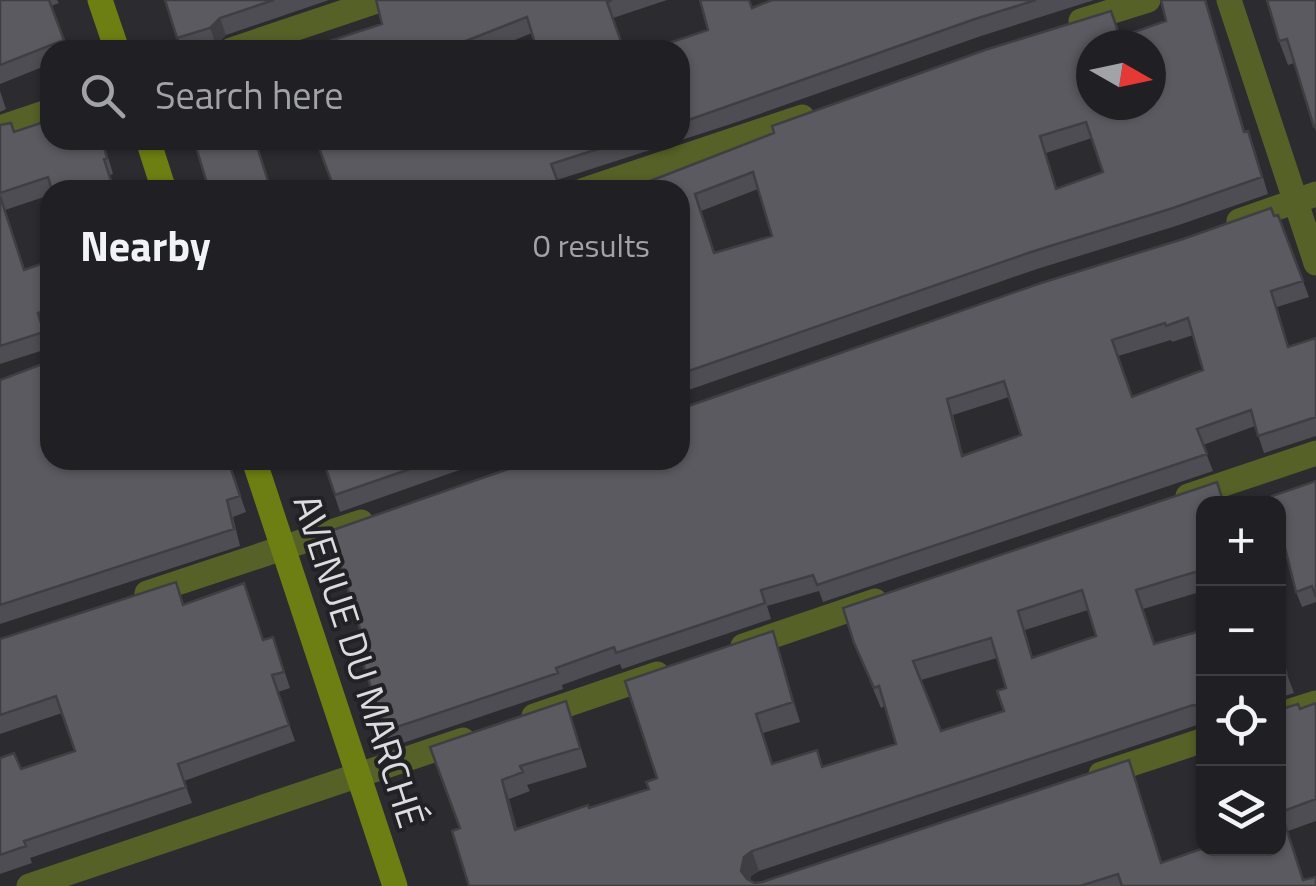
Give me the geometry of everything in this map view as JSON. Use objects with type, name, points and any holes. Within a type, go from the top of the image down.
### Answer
[{"type":"street","points":[[100,0],[114,40]]},
{"type":"street","points":[[260,40],[380,0]]},
{"type":"street","points":[[1054,29],[1148,0]]},
{"type":"street","points":[[1229,0],[1305,198],[1316,263]]},
{"type":"street","points":[[614,180],[825,109]]},
{"type":"street","points":[[0,128],[40,114]]},
{"type":"street","points":[[151,150],[161,180]]},
{"type":"street","points":[[1220,227],[1305,198]]},
{"type":"street","points":[[1166,503],[1316,452]]},
{"type":"street","name":"AVENUE DU MARCHÉ","points":[[257,470],[395,886]]},
{"type":"street","points":[[132,598],[392,511]]},
{"type":"street","points":[[715,655],[903,592]]},
{"type":"street","points":[[30,886],[678,668]]},
{"type":"street","points":[[1286,712],[1316,703]]},
{"type":"street","points":[[1076,783],[1196,743]]},
{"type":"building","points":[[0,0],[49,0],[64,40],[40,40],[40,49],[0,65]]},
{"type":"building","points":[[165,0],[274,0],[177,38]]},
{"type":"building","points":[[376,0],[612,0],[607,2],[620,40],[534,40],[527,17],[468,40],[333,40],[382,24]]},
{"type":"building","points":[[700,0],[749,0],[752,8],[772,0],[1036,0],[690,119],[690,40],[678,40],[708,30]]},
{"type":"building","points":[[1161,0],[1205,0],[1244,132],[1248,131],[1262,177],[690,371],[690,180],[653,180],[774,133],[772,126],[985,50],[1111,11],[1118,30],[1076,30],[1076,120],[1166,120],[1166,30],[1140,30],[1166,21]],"holes":[[[1086,122],[1103,172],[1056,189],[1040,136]],[[753,172],[772,236],[714,253],[695,194]]]},
{"type":"building","points":[[1267,0],[1316,0],[1316,127],[1287,39],[1279,41]]},
{"type":"building","points":[[11,123],[14,132],[40,123],[40,150],[105,150],[111,180],[48,177],[0,193],[0,125]]},
{"type":"building","points":[[197,150],[258,150],[268,180],[206,180]]},
{"type":"building","points":[[320,150],[595,150],[551,164],[557,180],[331,180]]},
{"type":"building","points":[[0,196],[24,270],[40,264],[40,333],[0,346]]},
{"type":"building","points":[[1271,208],[1274,216],[1278,215],[1303,281],[1271,291],[1288,347],[1316,338],[1316,417],[1258,436],[1251,410],[1197,429],[1207,454],[817,585],[813,575],[761,590],[765,603],[616,653],[614,647],[556,668],[558,673],[385,731],[361,657],[368,655],[330,531],[505,470],[690,470],[690,406],[1041,283]],"holes":[[[1188,318],[1203,370],[1132,397],[1112,340]],[[1004,381],[1021,435],[962,456],[947,399]]]},
{"type":"building","points":[[40,365],[40,470],[231,470],[240,496],[227,500],[234,529],[0,605],[0,380]]},
{"type":"building","points":[[326,470],[407,470],[335,495]]},
{"type":"building","points":[[1316,481],[1316,597],[1312,586],[1296,592],[1286,552],[1286,496],[1272,496]]},
{"type":"building","points":[[1217,482],[1221,496],[1196,496],[1196,572],[1136,590],[1154,644],[1196,632],[1196,706],[752,851],[744,857],[741,871],[747,879],[762,882],[1129,760],[1161,863],[1196,851],[1196,856],[1286,856],[1286,827],[1303,880],[1316,877],[1316,886],[1122,886],[1118,874],[1080,886],[469,886],[452,831],[460,828],[430,747],[566,701],[580,748],[520,766],[523,772],[502,780],[515,830],[649,789],[646,782],[657,778],[625,681],[773,631],[793,702],[756,714],[772,764],[817,750],[822,767],[896,744],[879,686],[874,688],[843,608]],"holes":[[[1082,590],[1096,636],[1032,658],[1018,611]],[[991,638],[1006,688],[997,691],[1004,711],[941,731],[913,661]]]},
{"type":"building","points":[[176,582],[183,605],[244,583],[263,640],[273,637],[284,672],[272,675],[289,725],[178,764],[186,787],[24,841],[26,846],[0,855],[0,758],[14,753],[21,769],[75,751],[56,696],[0,715],[0,639]]},
{"type":"building","points":[[1316,703],[1316,799],[1286,810],[1286,708],[1298,704],[1300,709]]}]
